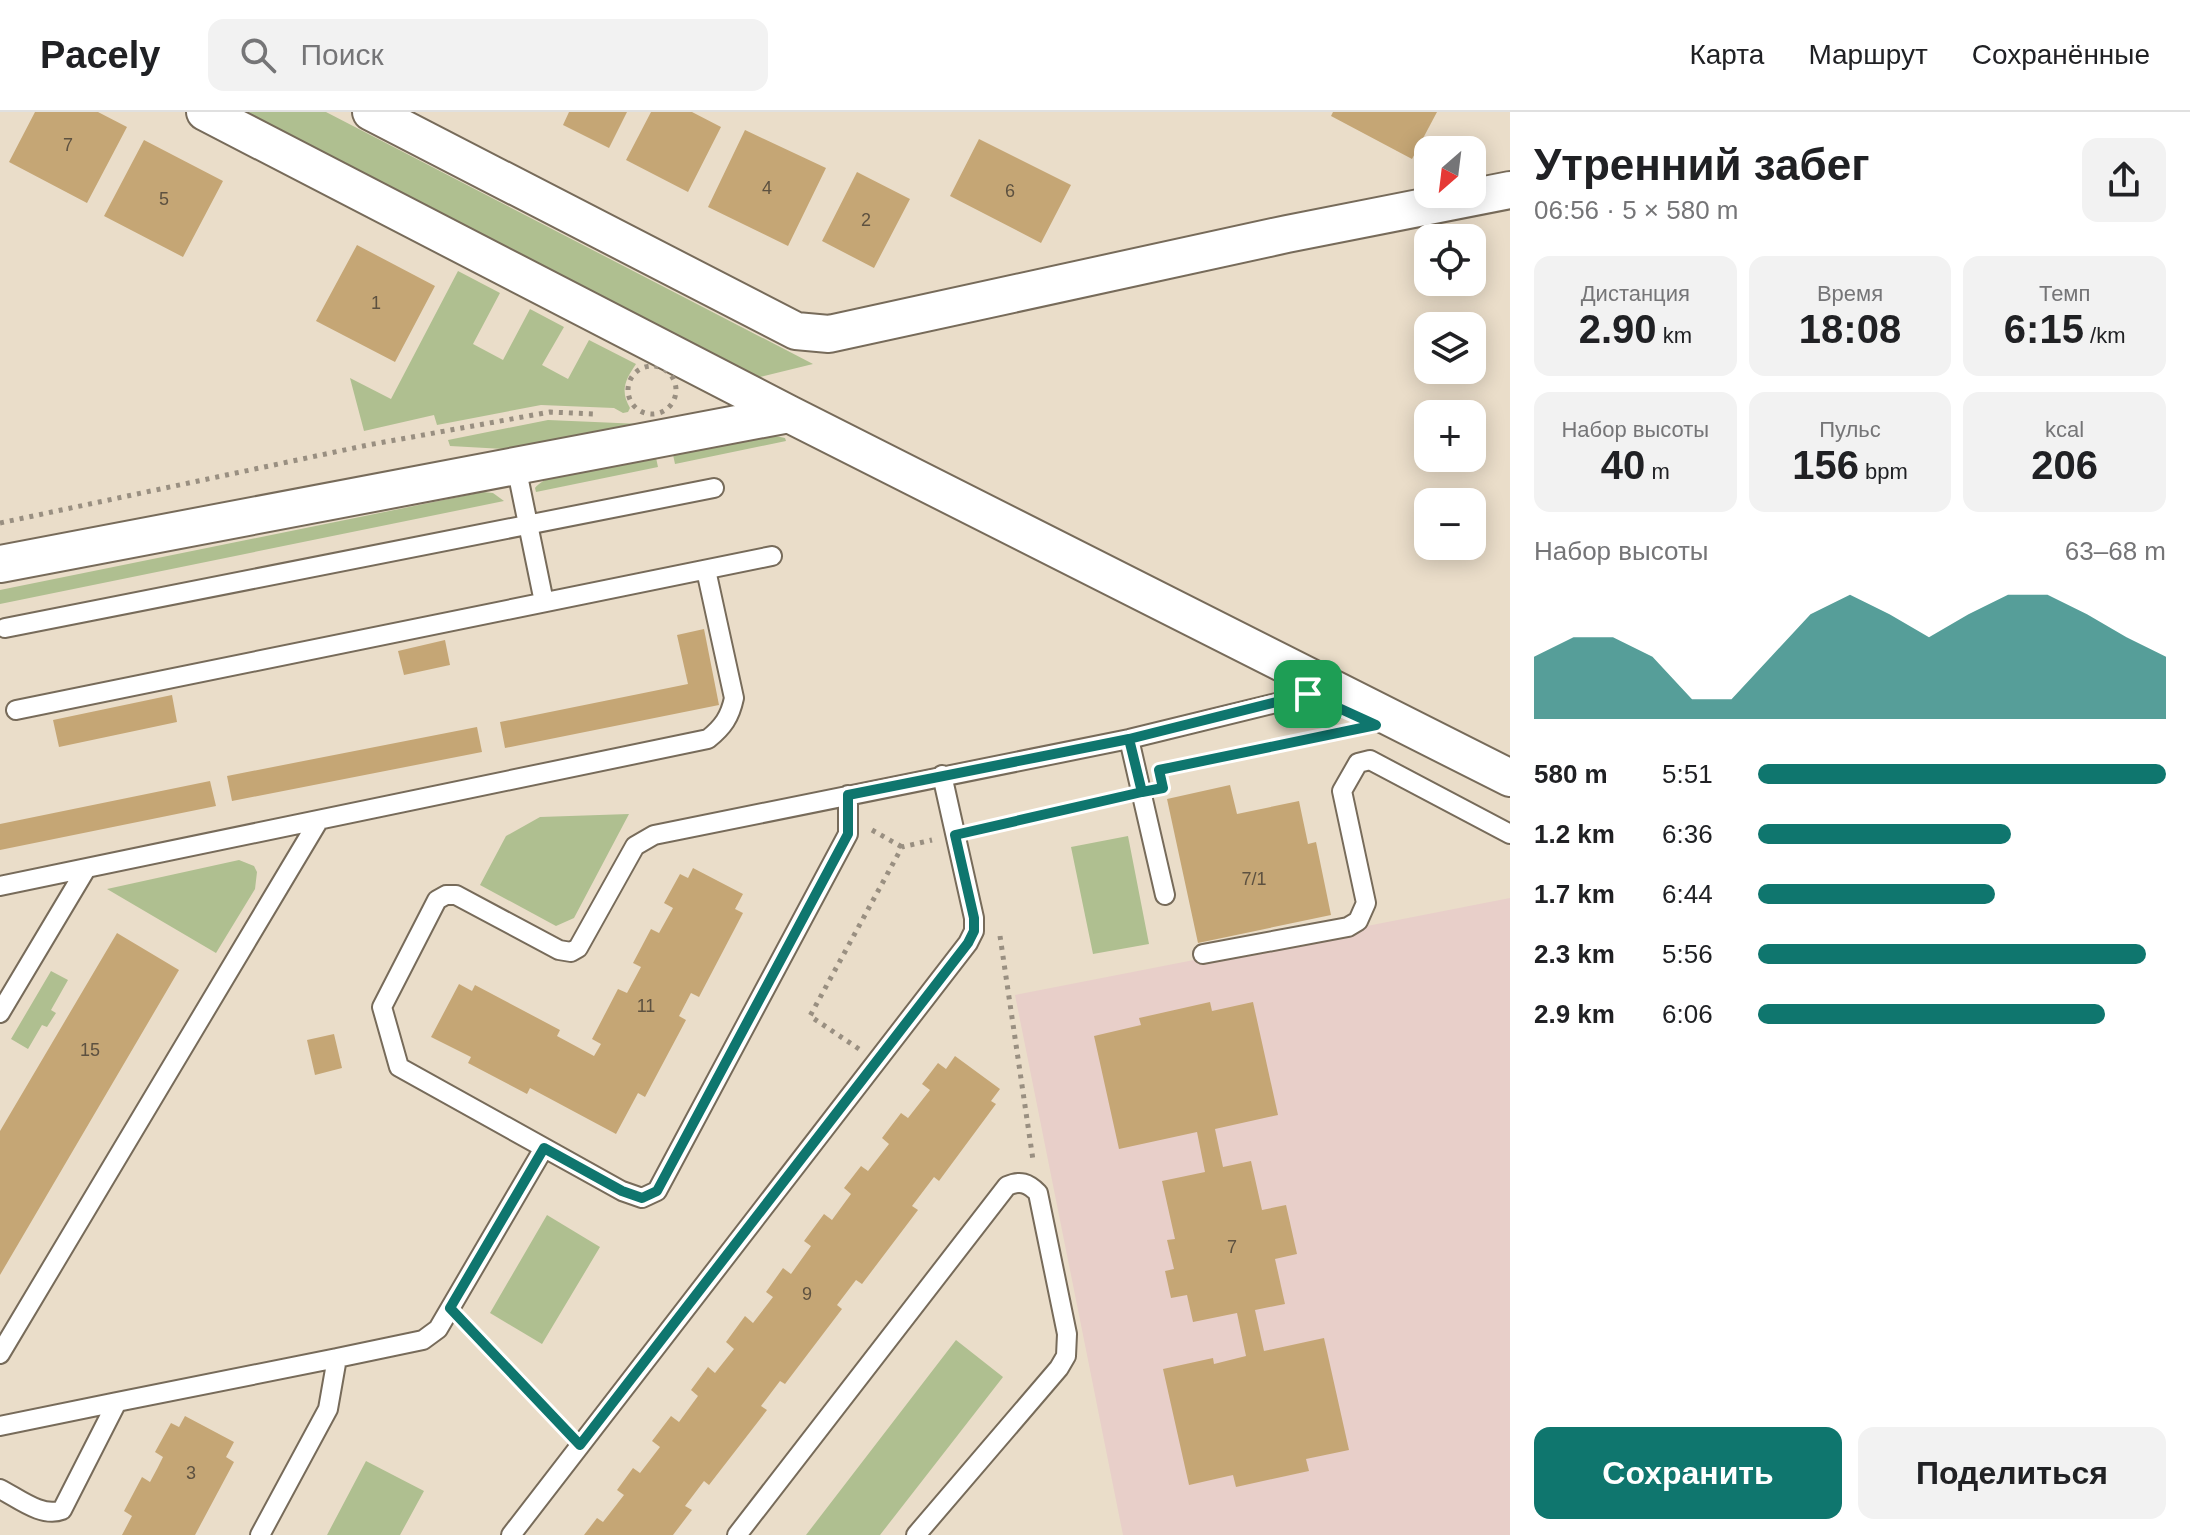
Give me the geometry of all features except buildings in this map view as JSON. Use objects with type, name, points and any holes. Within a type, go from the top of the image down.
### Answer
[{"type":"street","points":[[205,112],[789,414],[1510,778]]},
{"type":"street","points":[[371,112],[796,331],[813,334],[829,334],[1287,234],[1510,190]]},
{"type":"street","points":[[0,564],[789,414]]},
{"type":"lane","points":[[516,466],[544,602]]},
{"type":"lane","points":[[5,628],[714,488]]},
{"type":"lane","points":[[16,710],[772,556]]},
{"type":"lane","points":[[0,886],[708,739],[723,728],[734,698],[706,570]]},
{"type":"lane","points":[[848,795],[848,834],[657,1191],[642,1198],[622,1191],[399,1067],[382,1007],[437,900],[446,895],[456,895],[559,950],[571,952],[578,948],[635,846],[654,835],[942,775],[1129,739],[1336,688]]},
{"type":"lane","points":[[1129,739],[1165,895]]},
{"type":"lane","points":[[1203,954],[1348,927],[1358,921],[1366,903],[1342,791],[1352,770],[1363,760],[1370,760],[1510,834]]},
{"type":"lane","points":[[511,1535],[968,943],[974,931],[974,918],[942,775]]},
{"type":"lane","points":[[0,1354],[319,820]]},
{"type":"lane","points":[[0,1013],[86,869]]},
{"type":"lane","points":[[0,1426],[423,1340],[438,1329],[544,1148]]},
{"type":"lane","points":[[737,1535],[1007,1186],[1016,1182],[1030,1184],[1038,1193],[1067,1334],[1066,1356],[916,1535]]},
{"type":"lane","points":[[260,1535],[328,1409],[337,1358]]},
{"type":"lane","points":[[0,1489],[42,1511],[53,1513],[62,1510],[117,1402]]},
{"type":"path","points":[[631,414],[650,415],[665,411],[675,399],[675,383],[665,370],[641,368],[634,373],[627,387],[630,402],[642,413]]},
{"type":"path","points":[[0,523],[368,445],[550,412],[605,415]]},
{"type":"path","points":[[877,1061],[810,1016],[902,847],[1163,788],[1159,770],[1345,732]]},
{"type":"path","points":[[984,828],[986,844]]},
{"type":"path","points":[[1000,935],[1038,1193]]},
{"type":"path","points":[[450,1308],[580,1445]]},
{"type":"shaded area","points":[[1510,898],[1510,1535],[1123,1535],[1015,995]]},
{"type":"green space","points":[[229,112],[326,112],[813,364],[748,380]]},
{"type":"green space","points":[[458,271],[500,293],[473,344],[503,360],[530,309],[564,327],[542,365],[568,379],[589,340],[636,364],[625,386],[630,408],[628,412],[614,408],[541,405],[437,425],[434,415],[364,431],[350,378],[391,399]]},
{"type":"green space","points":[[548,420],[641,424],[536,447],[450,446],[448,440]]},
{"type":"green space","points":[[766,434],[785,438],[786,441],[675,464],[672,450]]},
{"type":"green space","points":[[655,453],[658,467],[536,492],[535,488],[557,475]]},
{"type":"green space","points":[[483,492],[493,493],[504,501],[0,604],[0,590]]},
{"type":"green space","points":[[629,814],[574,918],[556,926],[480,885],[506,836],[540,817]]},
{"type":"green space","points":[[1128,836],[1149,944],[1093,954],[1071,847]]},
{"type":"green space","points":[[239,860],[254,866],[257,872],[255,889],[216,953],[107,889]]},
{"type":"green space","points":[[51,971],[68,980],[51,1010],[56,1013],[47,1027],[42,1025],[28,1049],[11,1039]]},
{"type":"green space","points":[[547,1215],[600,1247],[542,1344],[490,1313]]},
{"type":"green space","points":[[956,1340],[1003,1377],[880,1535],[806,1535]]},
{"type":"green space","points":[[366,1461],[424,1491],[400,1535],[327,1535]]},
{"type":"route","points":[[1308,694],[1129,739],[1142,792],[955,835],[974,918],[974,931],[968,943],[580,1445],[450,1308],[544,1148],[622,1191],[642,1198],[657,1191],[848,834],[848,795],[1129,739],[1142,792],[1163,788],[1159,770],[1376,725],[1308,694]]}]
